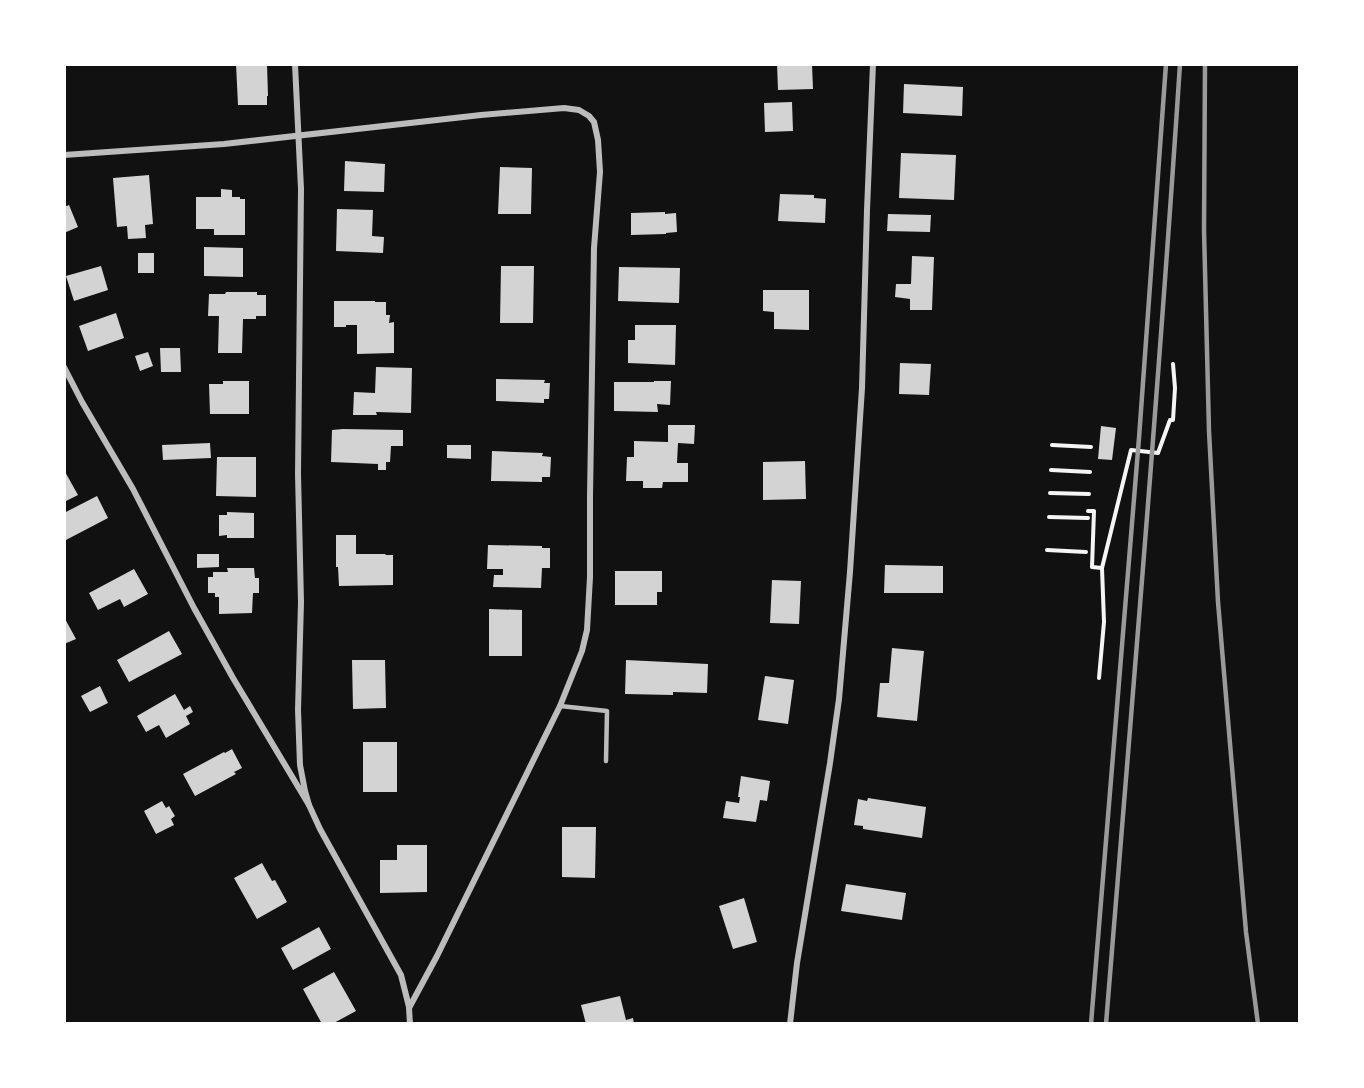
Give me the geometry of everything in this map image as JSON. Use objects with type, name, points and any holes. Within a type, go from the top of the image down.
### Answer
[{"type":"street","points":[[295,64],[301,189],[298,474],[301,602],[298,710],[300,765],[309,805]]},
{"type":"street","points":[[790,1023],[797,963],[839,699],[849,584],[862,388],[873,64]]},
{"type":"street","points":[[64,154],[224,144],[564,108],[579,110],[594,122],[598,140],[600,172],[594,248],[590,577],[587,630],[582,651],[560,706],[409,1008]]},
{"type":"street","points":[[64,367],[133,489],[194,608],[309,805],[401,975],[410,1023]]},
{"type":"lane","points":[[560,706],[607,711],[606,761]]},
{"type":"path","points":[[1099,678],[1104,622],[1102,568],[1131,450],[1158,453],[1170,420],[1173,420],[1175,388],[1173,364]]},
{"type":"path","points":[[1052,445],[1091,447]]},
{"type":"path","points":[[1051,470],[1090,471]]},
{"type":"path","points":[[1050,493],[1089,494]]},
{"type":"path","points":[[1088,511],[1094,511],[1092,567],[1102,568]]},
{"type":"path","points":[[1049,517],[1088,518]]},
{"type":"path","points":[[1047,550],[1086,552]]},
{"type":"building","points":[[236,64],[267,64],[267,105],[238,105]]},
{"type":"building","points":[[777,64],[812,64],[813,89],[778,90]]},
{"type":"building","points":[[904,84],[963,87],[962,116],[903,113]]},
{"type":"building","points":[[792,102],[793,131],[765,132],[764,103]]},
{"type":"building","points":[[901,153],[956,155],[954,200],[899,198]]},
{"type":"building","points":[[345,161],[385,164],[384,192],[344,191]]},
{"type":"building","points":[[500,167],[532,168],[531,214],[498,214]]},
{"type":"building","points":[[149,175],[153,224],[145,225],[146,238],[128,239],[127,226],[117,227],[113,178]]},
{"type":"building","points":[[221,189],[232,190],[232,197],[245,199],[245,235],[214,235],[214,229],[196,229],[196,197],[221,197]]},
{"type":"building","points":[[780,194],[814,195],[814,198],[826,199],[825,223],[778,221]]},
{"type":"building","points":[[69,205],[78,227],[64,233],[64,207]]},
{"type":"building","points":[[337,209],[373,210],[372,236],[384,237],[383,253],[336,251]]},
{"type":"building","points":[[665,212],[665,214],[676,213],[677,232],[631,235],[631,213]]},
{"type":"building","points":[[888,214],[931,215],[930,232],[887,231]]},
{"type":"building","points":[[204,247],[243,248],[243,277],[204,276]]},
{"type":"building","points":[[138,253],[154,253],[154,273],[138,273]]},
{"type":"building","points":[[912,256],[934,257],[932,310],[910,310],[910,299],[895,297],[896,284],[911,284]]},
{"type":"building","points":[[101,266],[108,290],[74,301],[66,276]]},
{"type":"building","points":[[501,266],[534,266],[533,323],[500,323]]},
{"type":"building","points":[[619,267],[680,268],[679,303],[618,301]]},
{"type":"building","points":[[763,290],[809,290],[809,330],[774,329],[774,312],[763,311]]},
{"type":"building","points":[[226,292],[257,292],[257,295],[266,295],[266,316],[243,319],[242,353],[218,353],[219,316],[208,316],[209,294],[225,294]]},
{"type":"building","points":[[334,301],[386,302],[386,315],[390,315],[389,323],[394,322],[394,353],[357,354],[357,325],[334,327]]},
{"type":"building","points":[[116,313],[124,338],[88,351],[79,326]]},
{"type":"building","points":[[635,325],[676,325],[675,365],[628,363],[628,340],[635,340]]},
{"type":"building","points":[[160,348],[180,348],[181,372],[161,372]]},
{"type":"building","points":[[148,352],[153,366],[140,371],[135,356]]},
{"type":"building","points":[[900,363],[931,364],[929,395],[899,394]]},
{"type":"building","points":[[376,367],[412,368],[411,413],[376,412],[377,415],[353,415],[354,392],[375,393]]},
{"type":"building","points":[[496,379],[545,380],[544,383],[550,383],[549,399],[544,399],[544,403],[496,401]]},
{"type":"building","points":[[223,381],[249,381],[249,414],[210,414],[209,384],[223,384]]},
{"type":"building","points":[[671,381],[670,405],[657,404],[658,412],[614,411],[614,382]]},
{"type":"building","points":[[668,425],[695,425],[694,444],[678,443],[677,463],[688,463],[688,482],[663,482],[662,488],[643,488],[643,481],[626,481],[627,457],[634,457],[634,441],[668,442]]},
{"type":"building","points":[[1101,426],[1116,428],[1112,460],[1098,459]]},
{"type":"building","points":[[332,430],[403,430],[403,446],[391,446],[390,462],[386,462],[386,470],[378,470],[378,464],[331,462]]},
{"type":"building","points":[[210,443],[211,458],[163,460],[162,445]]},
{"type":"building","points":[[447,445],[471,445],[471,459],[447,458]]},
{"type":"building","points":[[492,451],[543,453],[542,456],[551,457],[550,477],[542,477],[542,482],[491,481]]},
{"type":"building","points":[[217,457],[256,457],[256,497],[216,496]]},
{"type":"building","points":[[805,461],[806,499],[763,500],[763,462]]},
{"type":"building","points":[[64,470],[78,495],[64,502]]},
{"type":"building","points":[[97,496],[108,518],[64,541],[64,513]]},
{"type":"building","points":[[227,512],[254,513],[254,538],[219,536],[219,515],[227,515]]},
{"type":"building","points":[[336,535],[356,535],[356,554],[393,555],[393,585],[339,586],[338,567],[336,567]]},
{"type":"building","points":[[488,545],[550,548],[550,568],[542,568],[541,588],[493,587],[494,575],[503,575],[503,569],[487,569]]},
{"type":"building","points":[[197,554],[219,554],[219,567],[197,568]]},
{"type":"building","points":[[885,565],[943,566],[943,593],[884,593]]},
{"type":"building","points":[[227,568],[254,568],[255,578],[259,578],[259,593],[253,593],[252,613],[219,614],[219,597],[215,597],[215,593],[208,593],[208,577],[213,577],[213,572],[228,572]]},
{"type":"building","points":[[134,569],[148,594],[124,607],[120,599],[98,610],[89,593]]},
{"type":"building","points":[[615,571],[662,571],[662,592],[657,592],[657,605],[615,605]]},
{"type":"building","points":[[772,580],[801,581],[799,624],[770,623]]},
{"type":"building","points":[[489,609],[522,610],[522,656],[489,656]]},
{"type":"building","points":[[64,617],[76,639],[64,644]]},
{"type":"building","points":[[169,631],[182,654],[129,682],[117,660]]},
{"type":"building","points":[[892,648],[924,651],[917,721],[877,717],[880,683],[889,683]]},
{"type":"building","points":[[352,660],[385,660],[386,708],[353,709]]},
{"type":"building","points":[[626,660],[708,664],[707,693],[625,694]]},
{"type":"building","points":[[765,676],[794,680],[788,724],[758,720]]},
{"type":"building","points":[[100,686],[108,703],[90,712],[81,696]]},
{"type":"building","points":[[175,694],[184,710],[190,706],[193,712],[186,716],[190,724],[166,738],[159,725],[146,732],[137,716]]},
{"type":"building","points":[[363,742],[397,742],[397,792],[363,792]]},
{"type":"building","points":[[232,749],[242,768],[234,772],[236,774],[195,796],[183,774]]},
{"type":"building","points":[[741,776],[770,781],[767,801],[760,800],[756,822],[723,818],[726,801],[739,803]]},
{"type":"building","points":[[868,798],[926,807],[922,838],[863,829],[863,826],[854,825],[858,799],[867,801]]},
{"type":"building","points":[[162,801],[166,808],[169,806],[175,816],[171,819],[174,825],[156,834],[144,811]]},
{"type":"building","points":[[562,827],[596,827],[595,878],[562,877]]},
{"type":"building","points":[[397,845],[427,845],[427,892],[380,893],[380,860],[397,860]]},
{"type":"building","points":[[262,863],[287,902],[257,919],[234,878]]},
{"type":"building","points":[[846,884],[906,893],[902,920],[841,911]]},
{"type":"building","points":[[744,898],[757,942],[733,949],[719,906]]},
{"type":"building","points":[[319,927],[331,949],[293,970],[281,948]]},
{"type":"building","points":[[334,972],[356,1011],[332,1024],[322,1024],[303,989]]},
{"type":"building","points":[[620,996],[626,1020],[633,1018],[634,1024],[586,1024],[581,1005]]},
{"type":"railway","points":[[1091,1024],[1139,438],[1166,64]]},
{"type":"railway","points":[[1106,1024],[1180,64]]},
{"type":"railway","points":[[1205,64],[1204,230],[1209,431],[1218,602],[1246,932],[1258,1024]]}]
